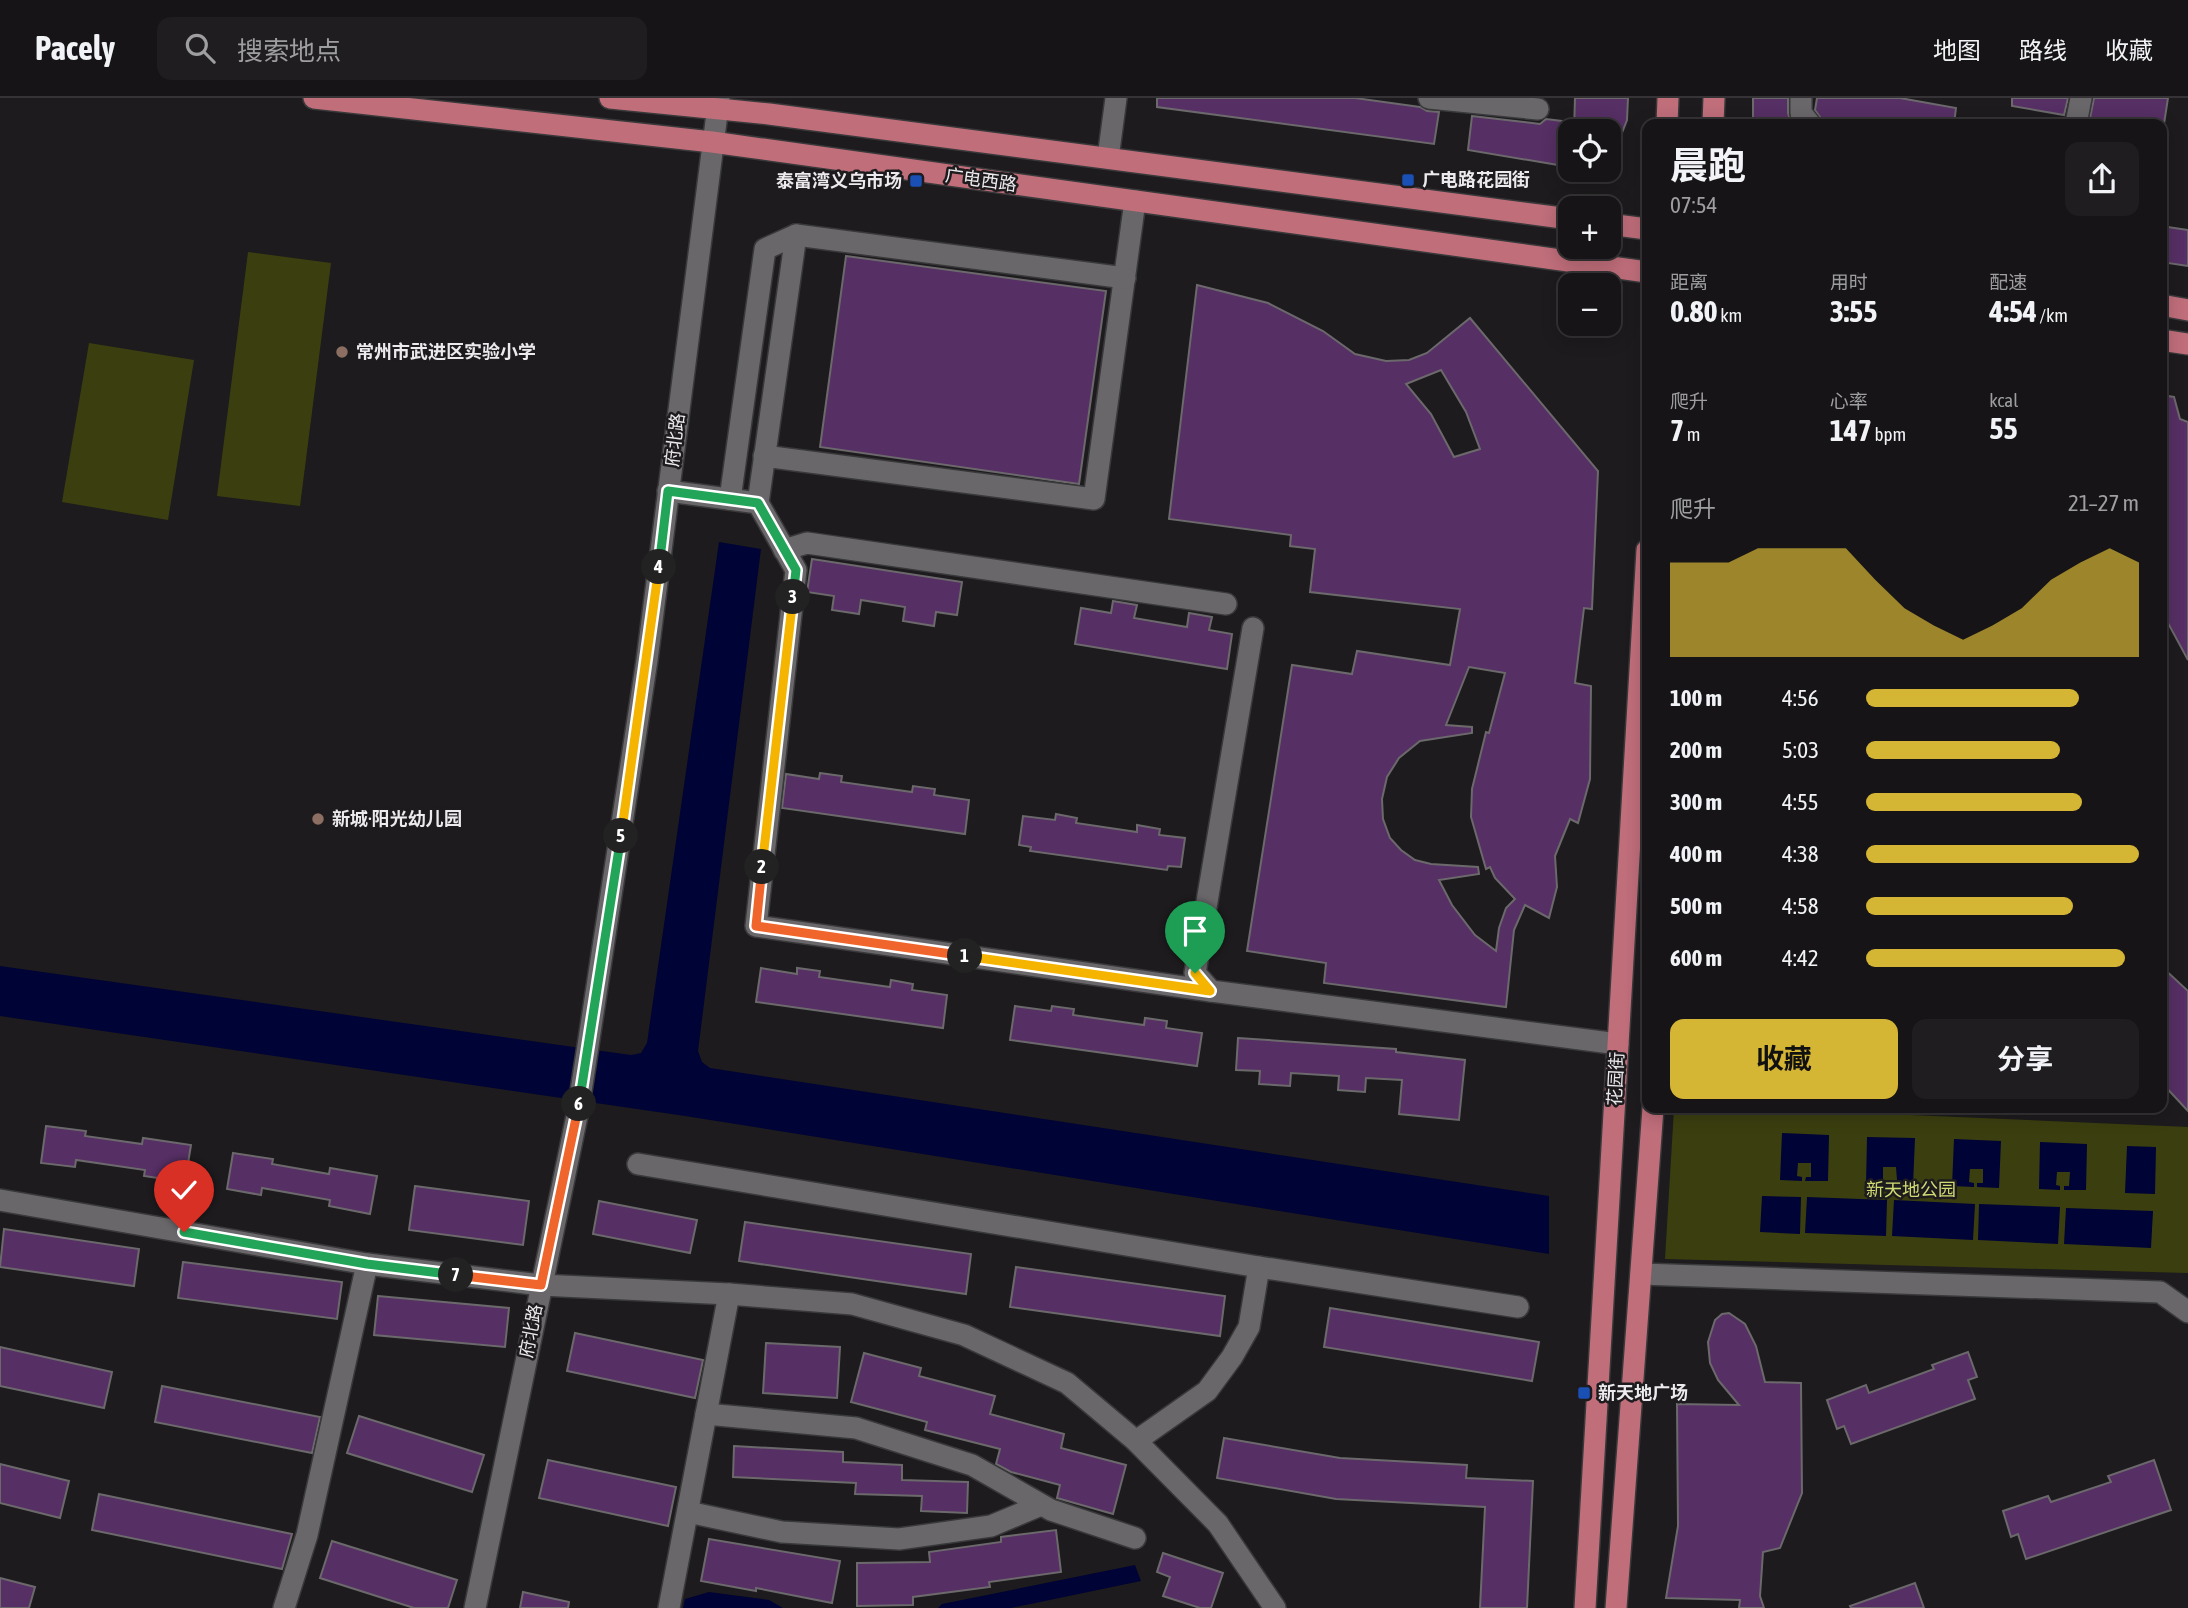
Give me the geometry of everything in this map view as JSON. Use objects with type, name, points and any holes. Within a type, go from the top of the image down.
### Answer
[{"type":"main road","name":"广电西路","points":[[314,98],[712,142],[1642,271]]},
{"type":"main road","points":[[610,98],[718,104],[769,114],[1558,217]]},
{"type":"main road","points":[[1667,119],[1668,98]]},
{"type":"main road","points":[[1713,119],[1714,98]]},
{"type":"main road","points":[[1621,226],[1642,228]]},
{"type":"main road","points":[[2167,306],[2188,310]]},
{"type":"main road","points":[[2167,342],[2188,344]]},
{"type":"main road","name":"花园街","points":[[1585,1608],[1642,635]]},
{"type":"main road","points":[[1616,1608],[1654,1113]]},
{"type":"street","points":[[1108,158],[1116,98]]},
{"type":"street","points":[[1429,98],[1538,109]]},
{"type":"street","points":[[1801,98],[1801,113],[1806,119]]},
{"type":"street","points":[[2077,119],[2081,98]]},
{"type":"street","name":"府北路","points":[[475,1608],[591,1038],[647,660],[718,104]]},
{"type":"street","points":[[764,456],[1094,499],[1135,201]]},
{"type":"street","points":[[730,499],[765,248],[796,235],[1125,278]]},
{"type":"street","points":[[796,235],[758,503],[796,570],[756,926],[1210,991],[1618,1044]]},
{"type":"street","points":[[668,491],[758,503]]},
{"type":"street","points":[[785,550],[807,543],[1226,604]]},
{"type":"street","points":[[1210,991],[1195,973],[1253,628]]},
{"type":"street","points":[[638,1164],[1518,1307]]},
{"type":"street","points":[[0,1200],[367,1264],[541,1285],[729,1294],[852,1304],[964,1335],[1068,1383],[1136,1441],[1218,1524],[1275,1608]]},
{"type":"street","points":[[284,1608],[307,1535],[367,1264]]},
{"type":"street","points":[[1136,1441],[1207,1391],[1233,1357],[1249,1327],[1259,1267]]},
{"type":"street","points":[[1641,1274],[2160,1292],[2188,1312]]},
{"type":"street","points":[[669,1608],[729,1294]]},
{"type":"street","points":[[706,1414],[856,1428],[972,1465],[1041,1505],[1135,1538]]},
{"type":"street","points":[[688,1512],[782,1532],[899,1539],[991,1526],[1041,1505]]},
{"type":"green space","points":[[248,252],[331,263],[300,506],[217,496]]},
{"type":"green space","points":[[89,343],[194,360],[168,520],[62,502]]},
{"type":"green space","name":"新天地公园","points":[[1674,1113],[1911,1115],[2188,1127],[2188,1273],[1665,1259]]},
{"type":"shaded area","points":[[719,542],[761,549],[698,1051],[702,1062],[710,1068],[1549,1196],[1549,1254],[685,1116],[0,1016],[0,966],[631,1055],[641,1053],[647,1043]]},
{"type":"shaded area","points":[[1782,1133],[1829,1135],[1828,1181],[1805,1181],[1806,1177],[1811,1177],[1811,1163],[1798,1163],[1797,1176],[1802,1177],[1802,1181],[1780,1180]]},
{"type":"shaded area","points":[[1867,1137],[1915,1138],[1913,1185],[1891,1185],[1891,1181],[1897,1180],[1896,1167],[1883,1167],[1883,1180],[1888,1180],[1887,1184],[1866,1184]]},
{"type":"shaded area","points":[[1954,1139],[2001,1141],[1999,1188],[1977,1187],[1977,1183],[1983,1183],[1983,1169],[1970,1169],[1969,1182],[1974,1183],[1974,1187],[1952,1186]]},
{"type":"shaded area","points":[[2040,1142],[2087,1144],[2086,1190],[2064,1190],[2064,1186],[2069,1186],[2070,1172],[2057,1172],[2056,1185],[2060,1186],[2060,1190],[2039,1189]]},
{"type":"shaded area","points":[[2127,1146],[2156,1147],[2155,1194],[2125,1193]]},
{"type":"shaded area","points":[[1762,1196],[1801,1197],[1800,1234],[1760,1232]]},
{"type":"shaded area","points":[[1807,1197],[1887,1200],[1886,1236],[1805,1233]]},
{"type":"shaded area","points":[[1894,1200],[1975,1204],[1973,1240],[1892,1236]]},
{"type":"shaded area","points":[[1979,1204],[2060,1207],[2058,1244],[1978,1240]]},
{"type":"shaded area","points":[[2066,1208],[2153,1211],[2151,1248],[2064,1244]]},
{"type":"shaded area","points":[[1135,1565],[1141,1581],[1011,1608],[938,1608],[942,1604]]},
{"type":"shaded area","points":[[709,1592],[769,1600],[783,1608],[683,1608],[685,1599]]},
{"type":"building","points":[[1157,98],[1355,98],[1439,112],[1434,144],[1157,107]]},
{"type":"building","points":[[1575,98],[1628,98],[1627,120],[1621,135],[1621,119],[1574,119]]},
{"type":"building","points":[[1753,98],[1788,98],[1790,119],[1753,119]]},
{"type":"building","points":[[1817,98],[1900,98],[1956,108],[1955,119],[1822,119],[1815,110]]},
{"type":"building","points":[[2012,98],[2068,98],[2064,115],[2012,106]]},
{"type":"building","points":[[2094,98],[2168,98],[2165,119],[2090,118]]},
{"type":"building","points":[[1472,116],[1540,124],[1546,119],[1558,120],[1558,165],[1468,150]]},
{"type":"building","points":[[2167,227],[2188,230],[2188,266],[2167,263]]},
{"type":"building","points":[[846,256],[1106,291],[1079,484],[820,447]]},
{"type":"building","points":[[1197,285],[1268,303],[1323,331],[1355,354],[1386,361],[1409,360],[1427,353],[1470,318],[1598,471],[1592,609],[1584,608],[1575,683],[1591,686],[1590,779],[1578,823],[1570,819],[1555,856],[1557,887],[1549,918],[1525,905],[1514,930],[1506,1007],[1324,983],[1326,963],[1247,951],[1292,665],[1352,674],[1357,651],[1450,665],[1460,609],[1310,592],[1315,549],[1290,546],[1291,535],[1169,519]],"holes":[[[1441,370],[1466,412],[1480,449],[1454,457],[1431,414],[1406,384]],[[1469,667],[1505,673],[1489,733],[1486,732],[1472,789],[1471,817],[1486,869],[1490,867],[1495,878],[1515,899],[1506,908],[1499,928],[1496,951],[1475,935],[1452,905],[1439,880],[1479,874],[1478,867],[1431,864],[1415,860],[1390,838],[1383,819],[1382,799],[1387,777],[1399,758],[1420,741],[1472,733],[1472,727],[1446,725]]]},
{"type":"building","points":[[2167,396],[2174,397],[2180,419],[2188,422],[2188,660],[2168,623]]},
{"type":"building","points":[[812,559],[962,582],[957,615],[936,612],[934,626],[903,621],[905,607],[861,600],[859,614],[832,610],[834,596],[807,592]]},
{"type":"building","points":[[1113,601],[1137,605],[1134,618],[1187,627],[1189,613],[1212,617],[1209,630],[1232,634],[1227,669],[1075,644],[1081,608],[1111,613]]},
{"type":"building","points":[[820,773],[842,776],[841,782],[912,792],[913,786],[935,789],[934,795],[969,800],[965,834],[782,808],[786,774],[819,779]]},
{"type":"building","points":[[1056,814],[1077,818],[1076,823],[1137,832],[1137,825],[1160,829],[1159,835],[1185,838],[1181,867],[1168,866],[1167,870],[1030,851],[1031,847],[1019,845],[1023,816],[1055,820]]},
{"type":"building","points":[[761,968],[797,974],[797,968],[820,971],[819,977],[890,987],[891,980],[913,984],[912,990],[947,995],[943,1028],[756,1002]]},
{"type":"building","points":[[2167,972],[2188,991],[2188,1111],[2167,1088]]},
{"type":"building","points":[[1015,1006],[1051,1011],[1052,1006],[1074,1009],[1073,1015],[1144,1025],[1145,1018],[1167,1021],[1166,1028],[1202,1033],[1197,1066],[1010,1040]]},
{"type":"building","points":[[1238,1038],[1396,1049],[1396,1052],[1465,1060],[1459,1120],[1399,1114],[1402,1080],[1366,1078],[1365,1092],[1338,1090],[1339,1076],[1291,1073],[1290,1086],[1259,1084],[1260,1071],[1236,1070]]},
{"type":"building","points":[[46,1126],[86,1131],[85,1136],[142,1144],[143,1138],[191,1145],[185,1182],[144,1176],[145,1170],[76,1160],[75,1167],[41,1163]]},
{"type":"building","points":[[233,1153],[273,1159],[272,1164],[329,1174],[330,1168],[377,1176],[370,1214],[329,1206],[330,1200],[262,1188],[261,1195],[227,1189]]},
{"type":"building","points":[[415,1186],[529,1201],[523,1245],[409,1230]]},
{"type":"building","points":[[599,1201],[697,1220],[690,1253],[593,1234]]},
{"type":"building","points":[[745,1222],[971,1254],[966,1294],[739,1261]]},
{"type":"building","points":[[4,1229],[139,1249],[134,1286],[0,1267]]},
{"type":"building","points":[[183,1262],[342,1282],[337,1319],[178,1298]]},
{"type":"building","points":[[1016,1267],[1225,1296],[1220,1336],[1010,1307]]},
{"type":"building","points":[[378,1296],[509,1308],[505,1347],[374,1335]]},
{"type":"building","points":[[1330,1308],[1539,1342],[1532,1381],[1324,1347]]},
{"type":"building","points":[[1729,1313],[1745,1324],[1756,1346],[1765,1382],[1801,1383],[1802,1493],[1780,1548],[1763,1552],[1760,1596],[1764,1608],[1739,1608],[1740,1600],[1666,1598],[1678,1526],[1677,1404],[1739,1405],[1718,1380],[1710,1363],[1708,1342],[1715,1320],[1722,1314]]},
{"type":"building","points":[[575,1333],[703,1360],[695,1398],[567,1371]]},
{"type":"building","points":[[766,1343],[840,1347],[837,1398],[763,1393]]},
{"type":"building","points":[[0,1347],[112,1372],[104,1408],[0,1386]]},
{"type":"building","points":[[1968,1352],[1977,1377],[1968,1380],[1975,1399],[1851,1444],[1844,1426],[1837,1429],[1827,1400],[1866,1385],[1869,1393],[1934,1369],[1932,1365]]},
{"type":"building","points":[[864,1353],[921,1368],[919,1376],[995,1396],[990,1414],[1064,1434],[1061,1448],[1126,1465],[1113,1514],[1057,1498],[1060,1485],[1011,1472],[996,1464],[1000,1449],[925,1430],[927,1422],[851,1402]]},
{"type":"building","points":[[162,1386],[320,1417],[312,1453],[155,1422]]},
{"type":"building","points":[[359,1416],[484,1455],[472,1492],[347,1453]]},
{"type":"building","points":[[1224,1438],[1340,1458],[1467,1465],[1466,1478],[1533,1481],[1527,1608],[1480,1608],[1485,1507],[1336,1499],[1217,1478]]},
{"type":"building","points":[[734,1446],[843,1452],[843,1462],[902,1465],[902,1480],[968,1482],[967,1513],[921,1511],[922,1496],[855,1494],[856,1483],[733,1477]]},
{"type":"building","points":[[548,1460],[676,1487],[668,1526],[539,1498]]},
{"type":"building","points":[[2154,1460],[2171,1510],[2026,1559],[2018,1534],[2011,1537],[2003,1511],[2048,1496],[2051,1502],[2111,1482],[2108,1476]]},
{"type":"building","points":[[0,1464],[69,1481],[60,1518],[0,1503]]},
{"type":"building","points":[[99,1494],[292,1534],[282,1569],[92,1530]]},
{"type":"building","points":[[1056,1530],[1061,1572],[989,1582],[990,1587],[913,1597],[913,1605],[857,1606],[857,1563],[930,1562],[929,1552],[1001,1542],[1001,1537]]},
{"type":"building","points":[[709,1539],[840,1561],[832,1603],[756,1588],[756,1591],[701,1581]]},
{"type":"building","points":[[332,1541],[457,1580],[448,1608],[414,1608],[320,1578]]},
{"type":"building","points":[[1163,1553],[1223,1573],[1211,1608],[1200,1608],[1163,1596],[1170,1577],[1157,1572]]},
{"type":"building","points":[[0,1578],[35,1587],[29,1608],[0,1608]]},
{"type":"building","points":[[1915,1583],[1924,1608],[1850,1606]]},
{"type":"building","points":[[523,1592],[569,1602],[568,1608],[520,1608]]},
{"type":"place","name":"广电路花园街","points":[[1408,180]]},
{"type":"place","name":"泰富湾义乌市场","points":[[916,181]]},
{"type":"place","name":"常州市武进区实验小学","points":[[342,352]]},
{"type":"place","name":"新城·阳光幼儿园","points":[[318,819]]},
{"type":"place","name":"新天地广场","points":[[1584,1393]]},
{"type":"route","points":[[184,1232],[367,1264],[541,1285],[591,1038],[647,660],[668,491],[758,503],[796,570],[756,926],[1210,991],[1195,973]]}]
